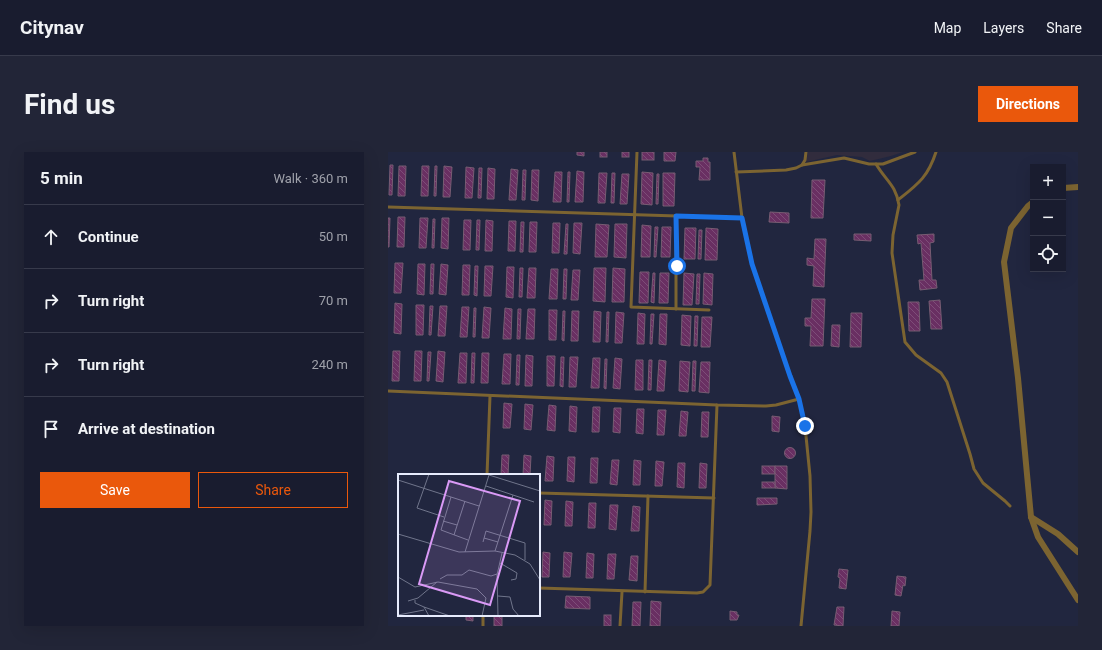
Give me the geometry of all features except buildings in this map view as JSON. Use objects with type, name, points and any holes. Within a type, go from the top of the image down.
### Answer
[{"type":"street","points":[[1066,188],[1078,187]]},
{"type":"street","points":[[1030,204],[1011,228],[1004,262],[1018,378],[1031,517],[1038,537],[1078,600]]},
{"type":"street","points":[[1031,517],[1058,534],[1078,552]]},
{"type":"lane","points":[[637,152],[630,308],[709,310]]},
{"type":"lane","points":[[734,152],[742,218],[752,264],[799,399],[807,439],[811,512],[801,626]]},
{"type":"lane","points":[[802,165],[805,160],[806,152]]},
{"type":"lane","points":[[736,172],[786,170],[802,165],[844,158],[869,164],[883,164],[915,152]]},
{"type":"lane","points":[[898,200],[923,180],[936,152]]},
{"type":"lane","points":[[876,164],[898,194],[899,205],[893,235],[892,253],[905,342],[916,355],[934,366],[947,382],[974,469],[983,483],[1005,500],[1010,506]]},
{"type":"lane","points":[[388,206],[742,218]]},
{"type":"lane","points":[[676,216],[676,308]]},
{"type":"lane","points":[[388,391],[766,406],[799,399]]},
{"type":"lane","points":[[487,474],[490,396]]},
{"type":"lane","points":[[540,588],[622,592],[697,593],[702,592],[710,585],[717,405]]},
{"type":"lane","points":[[540,493],[714,498]]},
{"type":"lane","points":[[645,592],[648,496]]},
{"type":"lane","points":[[620,626],[622,592]]},
{"type":"shaded area","points":[[808,152],[903,152],[870,161],[862,157],[837,155],[806,162]]},
{"type":"route","points":[[677,266],[676,216],[742,218],[752,264],[799,399],[805,426]]}]
